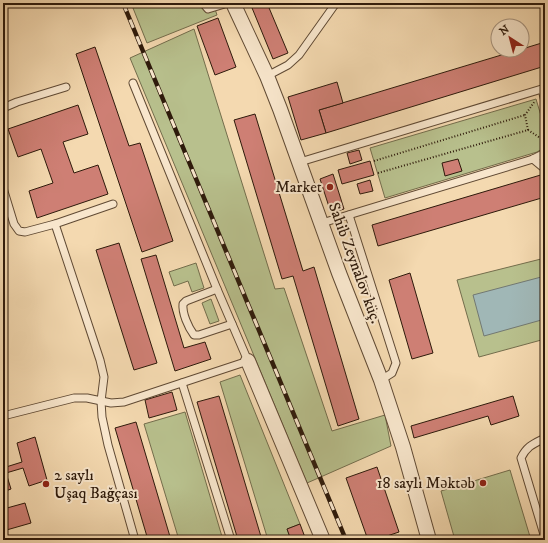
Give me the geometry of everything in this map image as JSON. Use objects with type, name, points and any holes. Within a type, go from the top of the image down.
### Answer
[{"type":"street","name":"Sahib Zeynalov küç.","points":[[233,3],[267,76],[380,380],[404,447],[429,540]]},
{"type":"street","points":[[248,361],[323,540]]},
{"type":"lane","points":[[203,3],[208,9],[228,3]]},
{"type":"lane","points":[[267,76],[288,65],[299,55],[336,3]]},
{"type":"lane","points":[[3,416],[74,398],[87,398],[111,403],[124,402],[248,361],[133,83]]},
{"type":"lane","points":[[3,108],[66,86]]},
{"type":"lane","points":[[300,162],[543,89],[545,102]]},
{"type":"lane","points":[[322,223],[533,159],[545,153]]},
{"type":"lane","points":[[533,159],[545,169]]},
{"type":"lane","points":[[3,188],[14,224],[19,231],[25,232],[55,224],[113,204]]},
{"type":"lane","points":[[350,214],[396,363],[392,373],[380,380]]},
{"type":"lane","points":[[55,224],[100,360],[104,377],[101,400],[102,417],[108,445],[136,540]]},
{"type":"lane","points":[[217,289],[183,304],[183,309],[191,331],[194,335],[199,335],[232,324]]},
{"type":"lane","points":[[182,383],[231,540]]},
{"type":"lane","points":[[545,438],[526,449],[521,458],[545,538]]},
{"type":"path","points":[[374,160],[525,115],[536,99]]},
{"type":"path","points":[[525,115],[528,130],[545,141]]},
{"type":"path","points":[[378,173],[528,130]]},
{"type":"green space","points":[[131,3],[213,3],[217,15],[147,43]]},
{"type":"green space","points":[[194,29],[275,289],[284,288],[332,431],[385,415],[391,446],[307,483],[130,58]]},
{"type":"green space","points":[[536,99],[545,129],[545,147],[537,152],[385,198],[370,148]]},
{"type":"green space","points":[[545,258],[545,339],[479,357],[457,280]]},
{"type":"green space","points":[[196,263],[204,288],[192,292],[188,281],[174,286],[169,272]]},
{"type":"green space","points":[[211,299],[219,321],[210,324],[202,303]]},
{"type":"green space","points":[[240,375],[300,524],[287,529],[291,540],[268,540],[220,382]]},
{"type":"green space","points":[[185,412],[223,540],[179,540],[144,424]]},
{"type":"green space","points":[[510,470],[531,540],[455,540],[441,491]]},
{"type":"water","points":[[545,276],[545,319],[484,336],[473,295]]},
{"type":"building","points":[[250,3],[267,3],[288,53],[273,59]]},
{"type":"building","points":[[218,18],[236,67],[215,75],[197,26]]},
{"type":"building","points":[[545,42],[545,66],[326,133],[319,110],[491,58],[530,58],[530,47]]},
{"type":"building","points":[[95,47],[129,146],[140,143],[173,241],[142,252],[76,54]]},
{"type":"building","points":[[337,82],[343,103],[319,110],[326,133],[301,140],[288,97]]},
{"type":"building","points":[[78,105],[88,134],[63,142],[74,173],[98,165],[108,194],[37,218],[29,191],[53,183],[41,149],[18,157],[8,129]]},
{"type":"building","points":[[255,114],[303,271],[314,267],[359,419],[338,426],[293,276],[282,279],[234,120]]},
{"type":"building","points":[[359,150],[362,160],[350,164],[347,153]]},
{"type":"building","points":[[458,159],[462,171],[445,176],[442,163]]},
{"type":"building","points":[[370,161],[374,175],[342,184],[338,170]]},
{"type":"building","points":[[333,174],[344,209],[331,213],[320,179]]},
{"type":"building","points":[[544,174],[545,197],[378,246],[372,225]]},
{"type":"building","points":[[370,180],[373,191],[360,194],[357,184]]},
{"type":"building","points":[[119,243],[157,363],[134,370],[96,250]]},
{"type":"building","points":[[156,255],[184,348],[205,342],[211,359],[175,371],[141,259]]},
{"type":"building","points":[[410,273],[433,353],[412,359],[389,280]]},
{"type":"building","points":[[172,392],[177,410],[149,418],[145,400]]},
{"type":"building","points":[[219,396],[262,540],[238,540],[197,402]]},
{"type":"building","points":[[513,396],[519,416],[491,425],[488,416],[414,438],[411,426]]},
{"type":"building","points":[[136,422],[171,540],[148,540],[115,428]]},
{"type":"building","points":[[35,437],[47,480],[29,486],[23,468],[6,473],[11,489],[3,492],[3,455],[6,467],[22,462],[17,443]]},
{"type":"building","points":[[377,467],[399,532],[375,540],[368,540],[346,478]]},
{"type":"building","points":[[3,493],[7,508],[25,503],[31,523],[3,531]]},
{"type":"building","points":[[300,524],[306,540],[291,540],[287,529]]},
{"type":"railway","points":[[123,3],[346,540]]},
{"type":"place","name":"Market","points":[[330,187]]},
{"type":"place","name":"18 saylı Məktəb","points":[[483,483]]},
{"type":"place","name":"2 saylı Uşaq Bağçası","points":[[46,484]]}]
